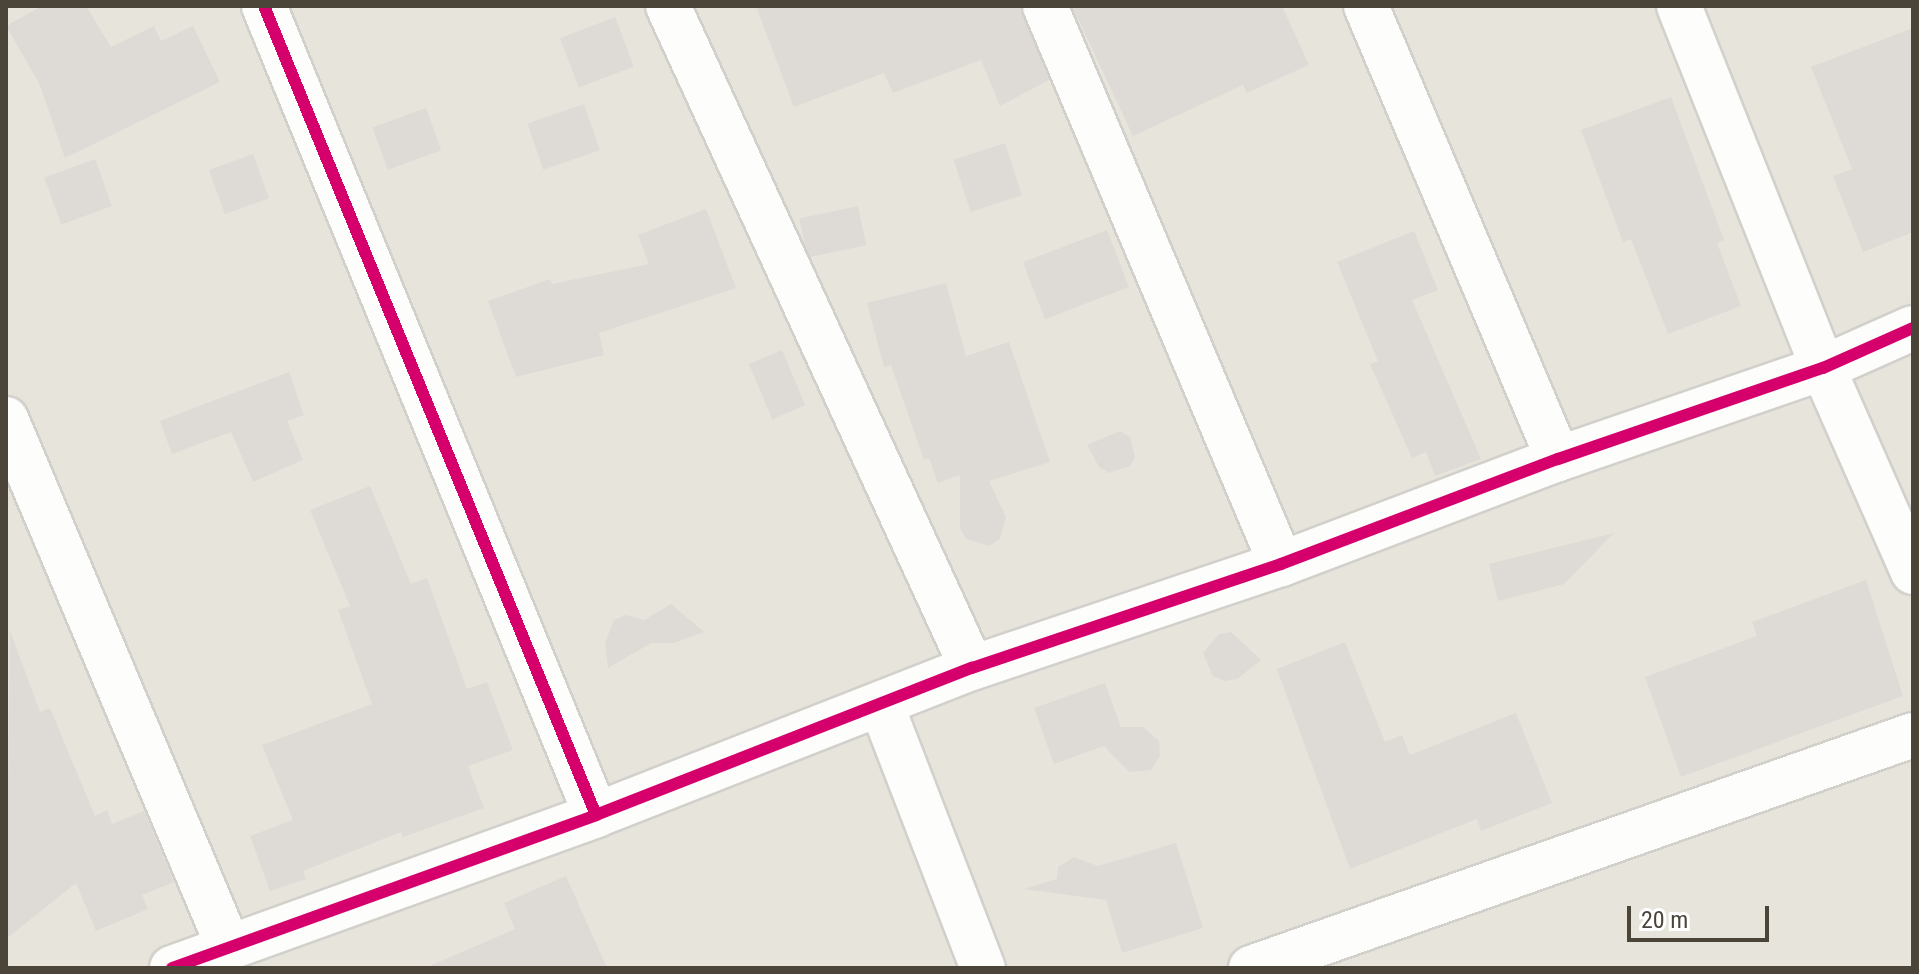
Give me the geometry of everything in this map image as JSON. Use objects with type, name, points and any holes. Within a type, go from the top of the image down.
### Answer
[{"type":"street","points":[[264,6],[596,815]]},
{"type":"street","points":[[668,6],[972,668]]},
{"type":"street","points":[[1045,6],[1281,564]]},
{"type":"street","points":[[1366,6],[1558,459]]},
{"type":"street","points":[[1679,6],[1823,368],[1913,571]]},
{"type":"street","points":[[172,968],[596,815],[972,668],[1281,564],[1558,459],[1823,368],[1913,328]]},
{"type":"street","points":[[6,419],[18,474],[229,948]]},
{"type":"street","points":[[881,704],[983,968]]},
{"type":"street","points":[[1251,968],[1913,735]]},
{"type":"shaded area","points":[[6,6],[1913,6],[1913,968],[6,968]]},
{"type":"building","points":[[42,6],[86,6],[111,47],[154,26],[161,41],[193,26],[220,82],[65,158],[39,83],[6,26]]},
{"type":"building","points":[[756,6],[1021,6],[1049,80],[1000,106],[981,60],[893,93],[884,73],[794,107]]},
{"type":"building","points":[[1072,6],[1282,6],[1309,65],[1247,93],[1243,85],[1133,136]]},
{"type":"building","points":[[615,17],[634,66],[579,88],[560,38]]},
{"type":"building","points":[[1913,28],[1913,232],[1863,252],[1833,176],[1852,169],[1811,67]]},
{"type":"building","points":[[1671,97],[1724,240],[1717,243],[1741,306],[1668,334],[1631,239],[1623,242],[1581,130]]},
{"type":"building","points":[[584,104],[600,150],[543,170],[527,124]]},
{"type":"building","points":[[426,108],[441,150],[388,170],[372,127]]},
{"type":"building","points":[[1005,143],[1022,195],[971,212],[954,160]]},
{"type":"building","points":[[253,154],[269,198],[225,214],[209,170]]},
{"type":"building","points":[[95,159],[112,206],[61,224],[44,177]]},
{"type":"building","points":[[858,206],[866,245],[808,258],[799,218]]},
{"type":"building","points":[[706,209],[736,288],[599,333],[604,355],[516,377],[488,301],[550,279],[552,284],[649,264],[638,235]]},
{"type":"building","points":[[1107,230],[1129,287],[1045,319],[1023,262]]},
{"type":"building","points":[[1414,231],[1438,290],[1412,300],[1481,459],[1435,476],[1426,452],[1412,458],[1370,364],[1378,361],[1337,262]]},
{"type":"building","points":[[946,283],[966,356],[1009,342],[1050,462],[989,481],[1006,517],[1000,539],[989,546],[966,539],[960,528],[960,475],[938,483],[929,458],[924,460],[891,365],[884,367],[867,303]]},
{"type":"building","points":[[782,350],[805,405],[772,419],[749,364]]},
{"type":"building","points":[[289,372],[304,415],[287,421],[303,460],[253,482],[231,432],[172,454],[160,421]]},
{"type":"building","points":[[1120,431],[1130,437],[1135,457],[1130,466],[1109,473],[1099,467],[1087,445]]},
{"type":"building","points":[[370,486],[411,584],[427,578],[467,689],[487,682],[513,750],[468,766],[484,808],[403,837],[401,832],[303,871],[306,879],[270,891],[250,836],[293,820],[262,745],[372,704],[338,610],[350,606],[310,510]]},
{"type":"building","points":[[1614,533],[1564,584],[1498,601],[1489,564]]},
{"type":"building","points":[[1866,580],[1903,696],[1681,777],[1645,677],[1757,636],[1752,622]]},
{"type":"building","points":[[671,604],[704,632],[674,643],[651,643],[608,668],[605,643],[614,620],[626,615],[644,620]]},
{"type":"building","points":[[10,631],[40,712],[50,708],[95,816],[107,810],[112,824],[144,811],[174,882],[142,895],[148,909],[96,931],[76,883],[6,939]]},
{"type":"building","points":[[1231,632],[1261,660],[1237,679],[1225,681],[1213,676],[1203,653],[1219,634]]},
{"type":"building","points":[[1345,642],[1385,742],[1402,735],[1410,755],[1516,713],[1552,803],[1481,831],[1477,819],[1350,869],[1277,669]]},
{"type":"building","points":[[1105,683],[1121,727],[1143,727],[1159,741],[1160,756],[1151,770],[1129,772],[1104,746],[1054,764],[1034,708]]},
{"type":"building","points":[[1176,843],[1203,928],[1122,953],[1106,900],[1024,889],[1057,879],[1058,867],[1074,857],[1098,866]]},
{"type":"building","points":[[566,876],[607,968],[425,968],[515,929],[504,903]]},
{"type":"cycle path","points":[[264,6],[596,815]]},
{"type":"cycle path","points":[[172,968],[596,815],[972,668],[1281,564],[1558,459],[1823,368],[1913,328]]}]
